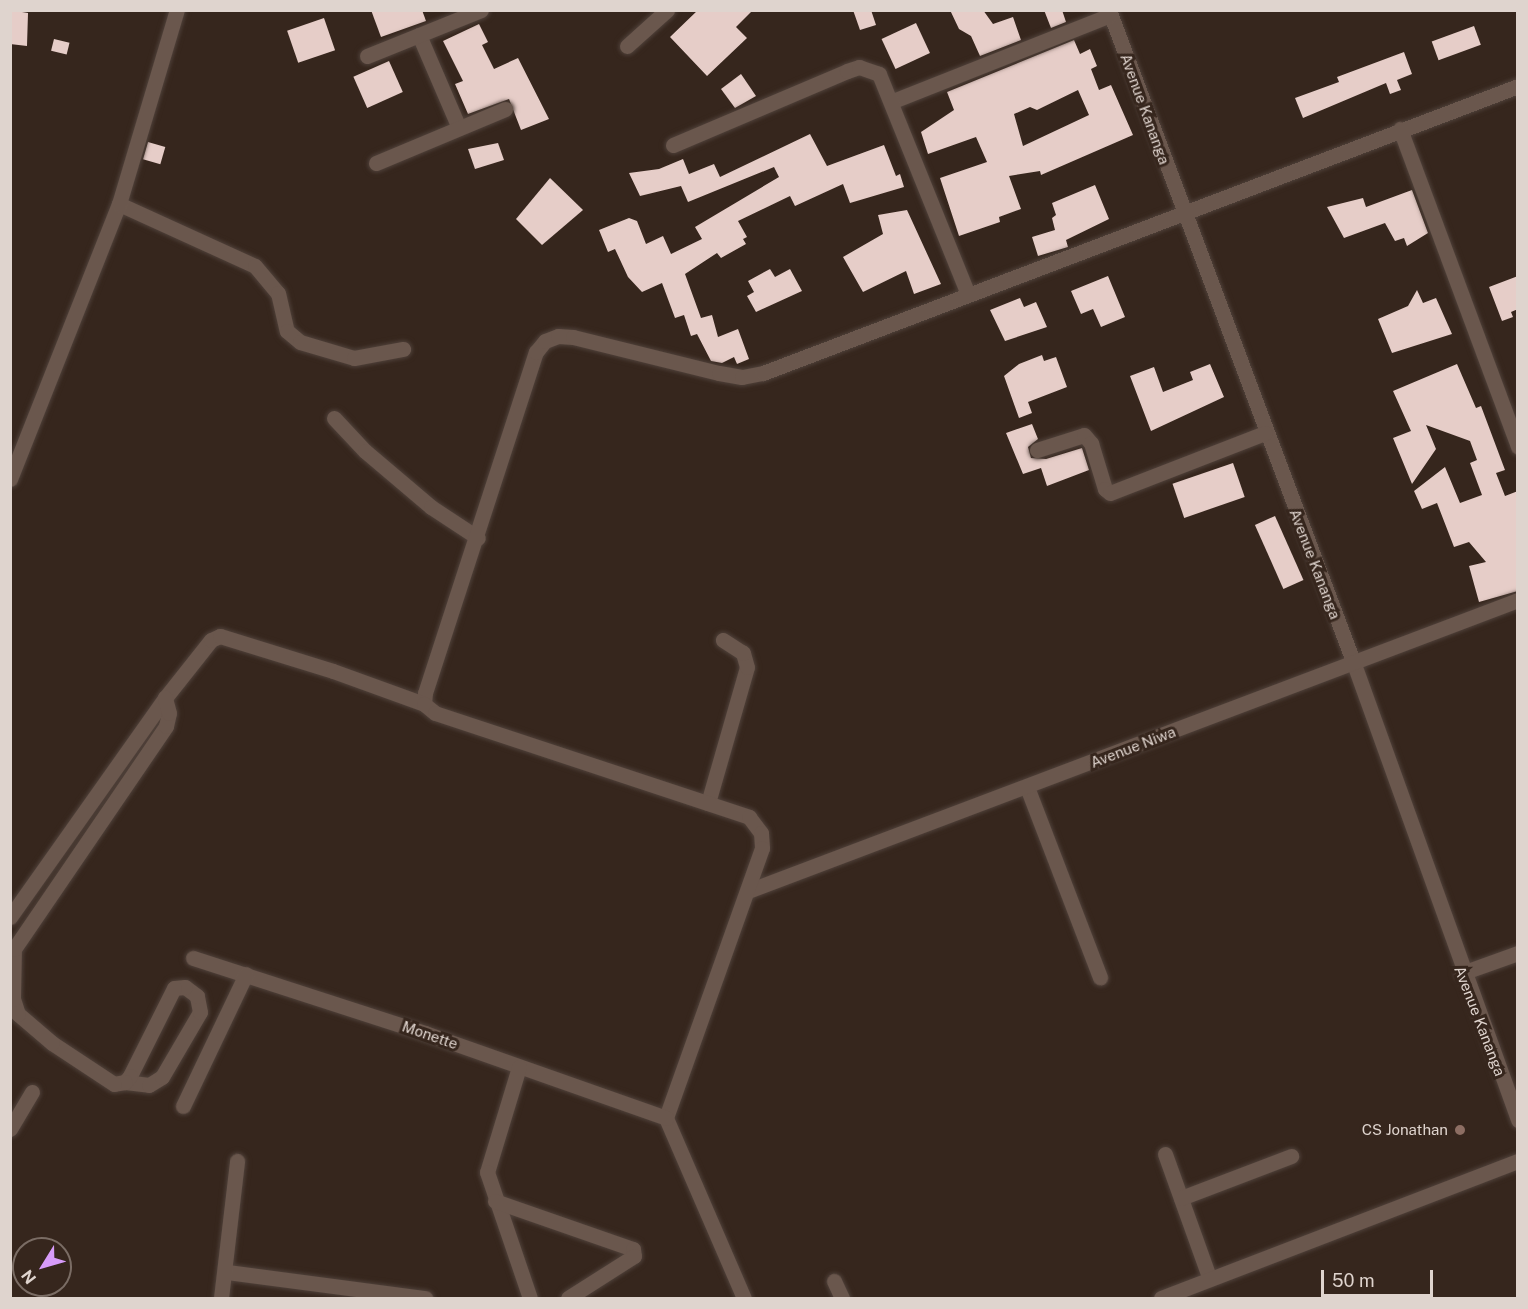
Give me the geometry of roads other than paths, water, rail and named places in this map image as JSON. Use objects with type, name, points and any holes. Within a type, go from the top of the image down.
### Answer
[{"type":"street","points":[[10,479],[119,204],[177,10]]},
{"type":"street","points":[[367,56],[481,10]]},
{"type":"street","points":[[627,46],[667,10]]},
{"type":"street","points":[[893,101],[1109,13]]},
{"type":"street","name":"Avenue Kananga","points":[[1109,13],[1265,433],[1354,664],[1462,973],[1518,1120]]},
{"type":"street","points":[[419,35],[459,128]]},
{"type":"street","points":[[673,145],[859,67],[879,74],[893,101],[968,294]]},
{"type":"street","points":[[424,704],[424,693],[478,538],[536,352],[545,341],[558,336],[573,337],[742,377],[763,373],[1518,86]]},
{"type":"street","points":[[376,163],[505,109]]},
{"type":"street","points":[[1400,129],[1518,447]]},
{"type":"street","points":[[119,204],[255,266],[278,293],[287,331],[300,342],[354,358],[403,349]]},
{"type":"street","points":[[334,418],[365,451],[431,507],[478,538]]},
{"type":"street","points":[[1037,450],[1079,435],[1088,438],[1105,489],[1110,493],[1265,433]]},
{"type":"street","name":"Avenue Niwa","points":[[748,891],[1354,664],[1518,600]]},
{"type":"street","points":[[10,917],[165,698],[211,640],[220,636],[424,704],[435,713],[749,817],[762,833],[762,848],[666,1118],[744,1299]]},
{"type":"street","points":[[708,803],[747,667],[743,653],[723,640]]},
{"type":"street","points":[[125,1082],[174,988],[185,987],[197,996],[200,1012],[162,1077],[149,1085],[125,1082],[114,1084],[27,1024],[13,999],[14,949],[166,726],[169,712],[165,698]]},
{"type":"street","points":[[1027,787],[1100,976]]},
{"type":"street","points":[[1462,973],[1518,953]]},
{"type":"street","name":"Monette","points":[[193,958],[246,974],[666,1118]]},
{"type":"street","points":[[183,1106],[246,974]]},
{"type":"street","points":[[519,1067],[488,1162],[495,1201],[530,1299]]},
{"type":"street","points":[[10,1129],[32,1092]]},
{"type":"street","points":[[1166,1154],[1209,1277]]},
{"type":"street","points":[[1181,1198],[1291,1156]]},
{"type":"street","points":[[221,1299],[227,1272],[237,1161]]},
{"type":"street","points":[[1161,1299],[1209,1277],[1518,1161]]},
{"type":"street","points":[[495,1201],[633,1249],[634,1256],[568,1299]]},
{"type":"street","points":[[227,1272],[425,1299]]},
{"type":"street","points":[[834,1281],[842,1299]]},
{"type":"place","name":"CS Jonathan","points":[[1460,1130]]}]
